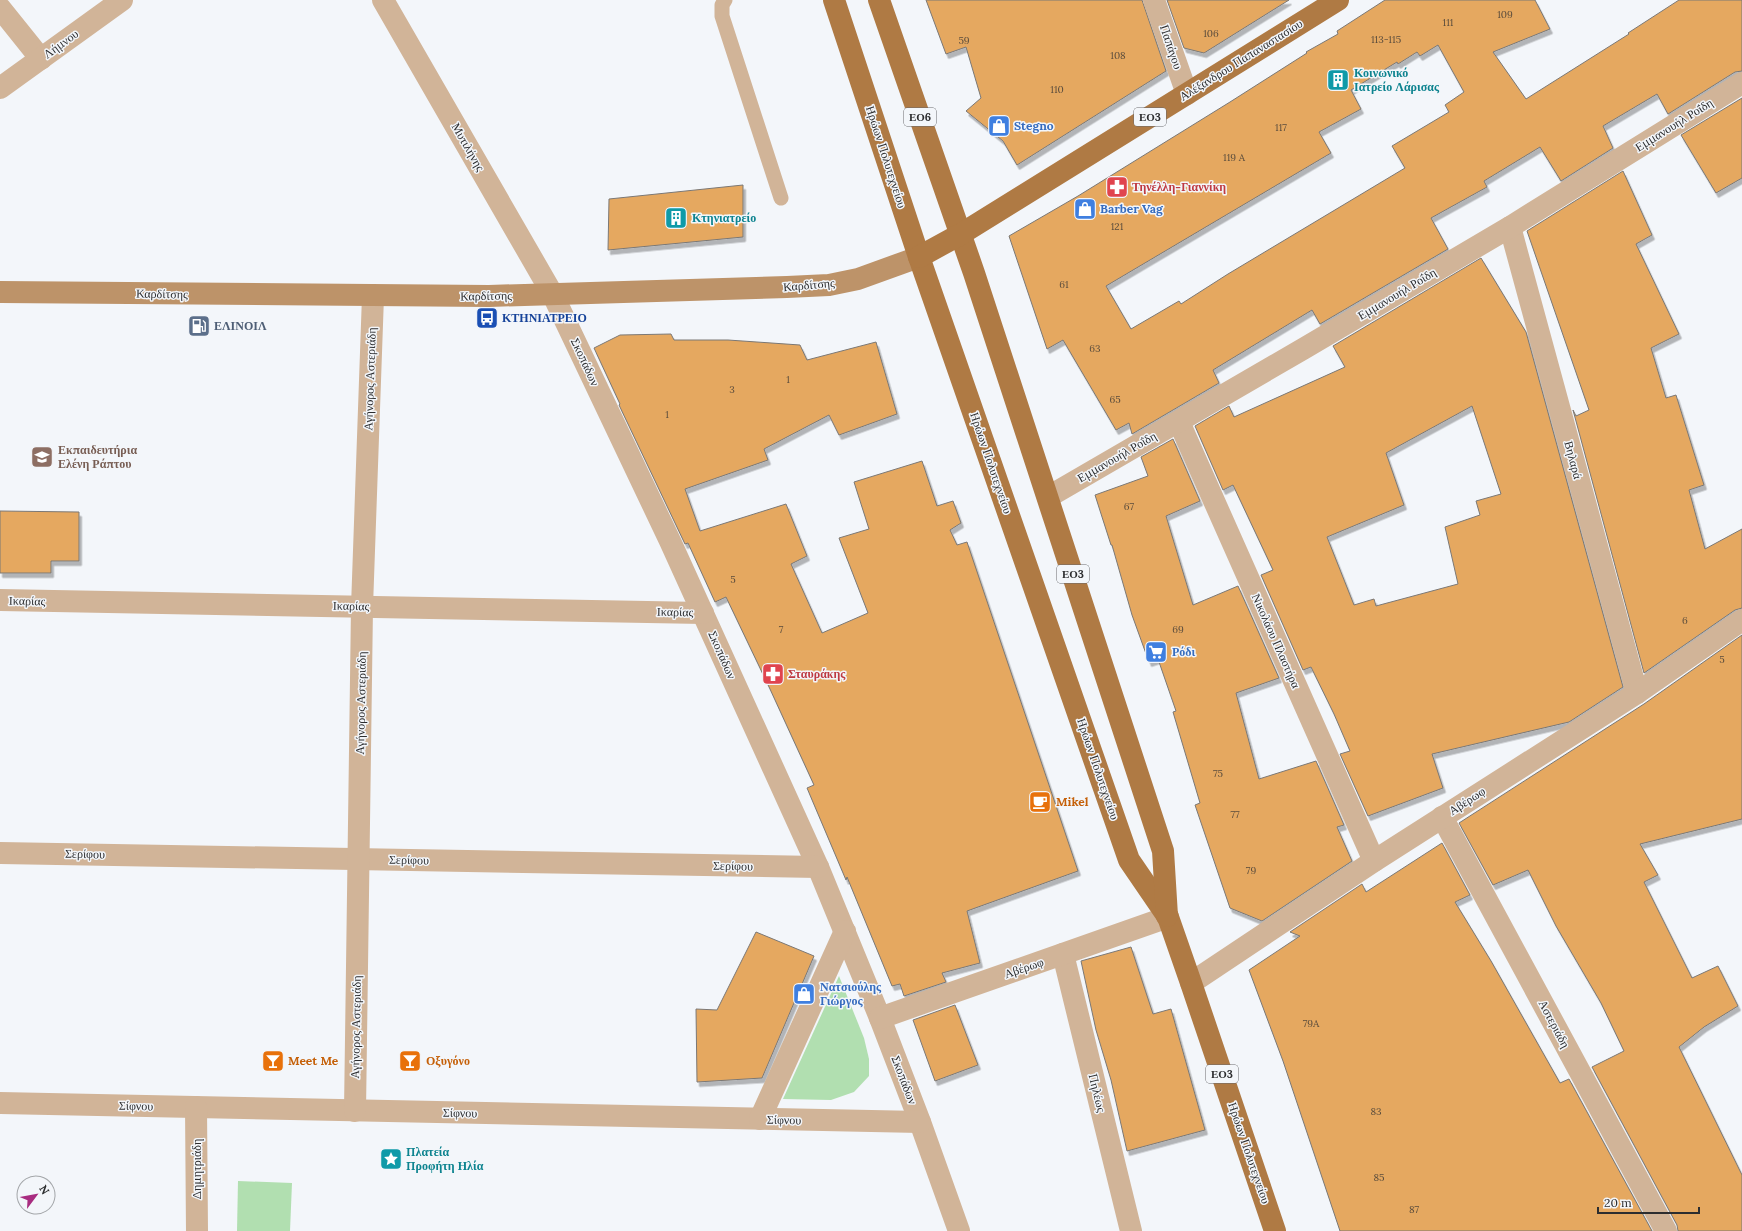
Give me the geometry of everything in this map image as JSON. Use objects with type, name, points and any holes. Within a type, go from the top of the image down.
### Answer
[{"type":"main road","name":"Ηρώων Πολυτεχνείου","points":[[834,0],[919,257],[1130,860],[1168,917],[1275,1231]]},
{"type":"main road","name":"Ηρώων Πολυτεχνείου","points":[[879,0],[961,234],[1163,851],[1168,917]]},
{"type":"main road","name":"Αλέξανδρου Παπαναστασίου","points":[[961,234],[1338,0]]},
{"type":"main road","name":"Καρδίτσης","points":[[0,292],[373,296],[553,295],[829,285],[863,277],[919,257],[961,234]]},
{"type":"street","name":"Λήμνου","points":[[0,88],[122,0]]},
{"type":"street","name":"Μυτιλήνης","points":[[383,0],[553,295]]},
{"type":"street","name":"Παπάγου","points":[[1154,0],[1187,94]]},
{"type":"street","points":[[0,8],[40,59]]},
{"type":"street","name":"Εμμανουήλ Ροΐδη","points":[[1048,497],[1510,227],[1742,83]]},
{"type":"street","name":"Βηλαρά","points":[[1510,227],[1637,693]]},
{"type":"street","name":"Σκοπάδων","points":[[553,295],[703,612],[818,867],[880,1018],[920,1122],[959,1231]]},
{"type":"street","name":"Αγήνορος Αστεριάδη","points":[[355,1110],[362,607],[373,296]]},
{"type":"street","name":"Νικολάου Πλαστήρα","points":[[1178,422],[1374,861]]},
{"type":"street","name":"Ικαρίας","points":[[0,600],[703,612]]},
{"type":"street","name":"Αβέρωφ","points":[[1191,983],[1374,861],[1637,693],[1742,620]]},
{"type":"street","name":"Αστεριάδη","points":[[1442,817],[1666,1231]]},
{"type":"street","name":"Σερίφου","points":[[0,853],[818,867]]},
{"type":"street","name":"Αβέρωφ","points":[[880,1018],[1168,917]]},
{"type":"street","points":[[760,1119],[845,931]]},
{"type":"street","name":"Πηλέως","points":[[1063,954],[1131,1231]]},
{"type":"street","name":"Σίφνου","points":[[0,1103],[920,1122]]},
{"type":"street","name":"Δημητριάδη","points":[[196,1107],[197,1231]]},
{"type":"lane","points":[[725,0],[722,5],[722,16],[781,198]]},
{"type":"green space","points":[[839,976],[864,1038],[869,1059],[869,1076],[854,1092],[831,1100],[783,1099]]},
{"type":"green space","points":[[238,1181],[292,1183],[290,1231],[237,1231]]},
{"type":"building","points":[[926,0],[1142,0],[1166,71],[1017,165],[1003,141],[966,111],[981,98],[966,47],[946,54]]},
{"type":"building","points":[[1167,0],[1289,0],[1204,53],[1184,48]]},
{"type":"building","points":[[1385,0],[1535,0],[1550,29],[1493,52],[1526,99],[1629,34],[1628,33],[1679,0],[1742,0],[1742,71],[1735,72],[1668,114],[1657,94],[1603,126],[1613,148],[1561,181],[1540,147],[1484,181],[1487,187],[1431,218],[1448,249],[1320,324],[1312,310],[1213,370],[1219,383],[1132,434],[1129,423],[1116,430],[1063,340],[1047,349],[1009,236],[1078,196],[1230,102],[1307,53],[1306,52],[1338,34],[1337,31]],"holes":[[[1438,45],[1464,92],[1445,105],[1449,112],[1392,146],[1405,168],[1228,274],[1181,304],[1179,301],[1131,329],[1106,286],[1331,153],[1319,132],[1361,109],[1351,90],[1397,62],[1398,64],[1417,52],[1420,56]]]},
{"type":"building","points":[[1742,98],[1742,178],[1716,193],[1681,135]]},
{"type":"building","points":[[1623,171],[1652,235],[1636,244],[1679,334],[1651,348],[1666,398],[1676,395],[1704,485],[1689,490],[1705,549],[1742,529],[1742,608],[1735,610],[1644,673],[1573,410],[1576,416],[1589,410],[1527,231]]},
{"type":"building","name":"Κτηνιατρείο","points":[[743,185],[743,237],[608,250],[609,199]]},
{"type":"building","points":[[1481,258],[1526,332],[1623,687],[1569,722],[1432,754],[1443,788],[1368,816],[1340,754],[1350,751],[1334,714],[1311,667],[1303,670],[1261,575],[1273,570],[1233,485],[1223,490],[1195,426],[1229,406],[1234,417],[1345,367],[1333,346]],"holes":[[[1472,406],[1501,494],[1476,501],[1480,515],[1445,527],[1458,584],[1376,606],[1374,599],[1354,605],[1327,537],[1404,505],[1386,453]]]},
{"type":"building","points":[[671,334],[674,340],[728,340],[800,345],[807,360],[876,342],[897,414],[839,435],[829,415],[764,449],[768,460],[685,489],[700,531],[786,504],[807,556],[791,564],[822,633],[868,613],[839,538],[869,529],[854,482],[922,461],[937,506],[953,501],[961,523],[950,530],[957,545],[967,542],[1078,871],[967,911],[980,963],[942,973],[946,982],[904,996],[900,984],[892,986],[847,877],[846,880],[807,788],[814,785],[770,689],[726,597],[715,602],[688,543],[685,544],[619,405],[620,404],[594,348],[620,335]]},
{"type":"building","points":[[1173,439],[1200,501],[1166,516],[1193,605],[1238,586],[1279,678],[1236,693],[1259,779],[1316,761],[1344,825],[1337,827],[1352,861],[1262,921],[1230,908],[1195,805],[1200,803],[1173,712],[1176,711],[1158,659],[1149,662],[1132,615],[1112,545],[1095,495],[1148,476],[1141,457]]},
{"type":"building","points":[[0,511],[79,512],[79,561],[51,561],[51,573],[0,573]]},
{"type":"building","points":[[1742,635],[1742,819],[1640,844],[1658,875],[1644,882],[1692,978],[1718,966],[1738,1006],[1704,1027],[1679,1047],[1742,1175],[1742,1231],[1678,1231],[1677,1225],[1592,1067],[1624,1051],[1601,1003],[1556,926],[1528,870],[1493,885],[1459,823],[1644,704]]},
{"type":"building","points":[[1442,843],[1470,895],[1455,902],[1491,961],[1560,1083],[1569,1079],[1652,1231],[1340,1231],[1283,1061],[1249,970],[1300,936],[1290,932],[1362,884],[1366,892]]},
{"type":"building","points":[[756,932],[814,956],[762,1078],[697,1082],[696,1009],[717,1010]]},
{"type":"building","points":[[1131,947],[1153,1014],[1171,1009],[1205,1130],[1127,1151],[1111,1080],[1096,1030],[1081,961]]},
{"type":"building","points":[[955,1005],[978,1065],[935,1081],[913,1020]]},
{"type":"place","name":"Κοινωνικό Ιατρείο Λάρισας","points":[[1338,80]]},
{"type":"place","name":"Stegno","points":[[999,126]]},
{"type":"place","name":"Τηνέλλη-Γιαννίκη","points":[[1117,187]]},
{"type":"place","name":"Barber Vag","points":[[1085,209]]},
{"type":"place","name":"Κτηνιατρείο","points":[[676,218]]},
{"type":"place","name":"ΚΤΗΝΙΑΤΡΕΙΟ","points":[[487,318]]},
{"type":"place","name":"ΕΛΙΝΟΙΛ","points":[[199,326]]},
{"type":"place","name":"Εκπαιδευτήρια Ελένη Ράπτου","points":[[42,457]]},
{"type":"place","name":"Ρόδι","points":[[1156,652]]},
{"type":"place","name":"Σταυράκης","points":[[773,674]]},
{"type":"place","name":"Mikel","points":[[1040,802]]},
{"type":"place","name":"Νατσιούλης Γιώργος","points":[[804,994]]},
{"type":"place","name":"Meet Me","points":[[273,1061]]},
{"type":"place","name":"Οξυγόνο","points":[[410,1061]]},
{"type":"place","name":"Πλατεία Προφήτη Ηλία","points":[[391,1159]]}]
